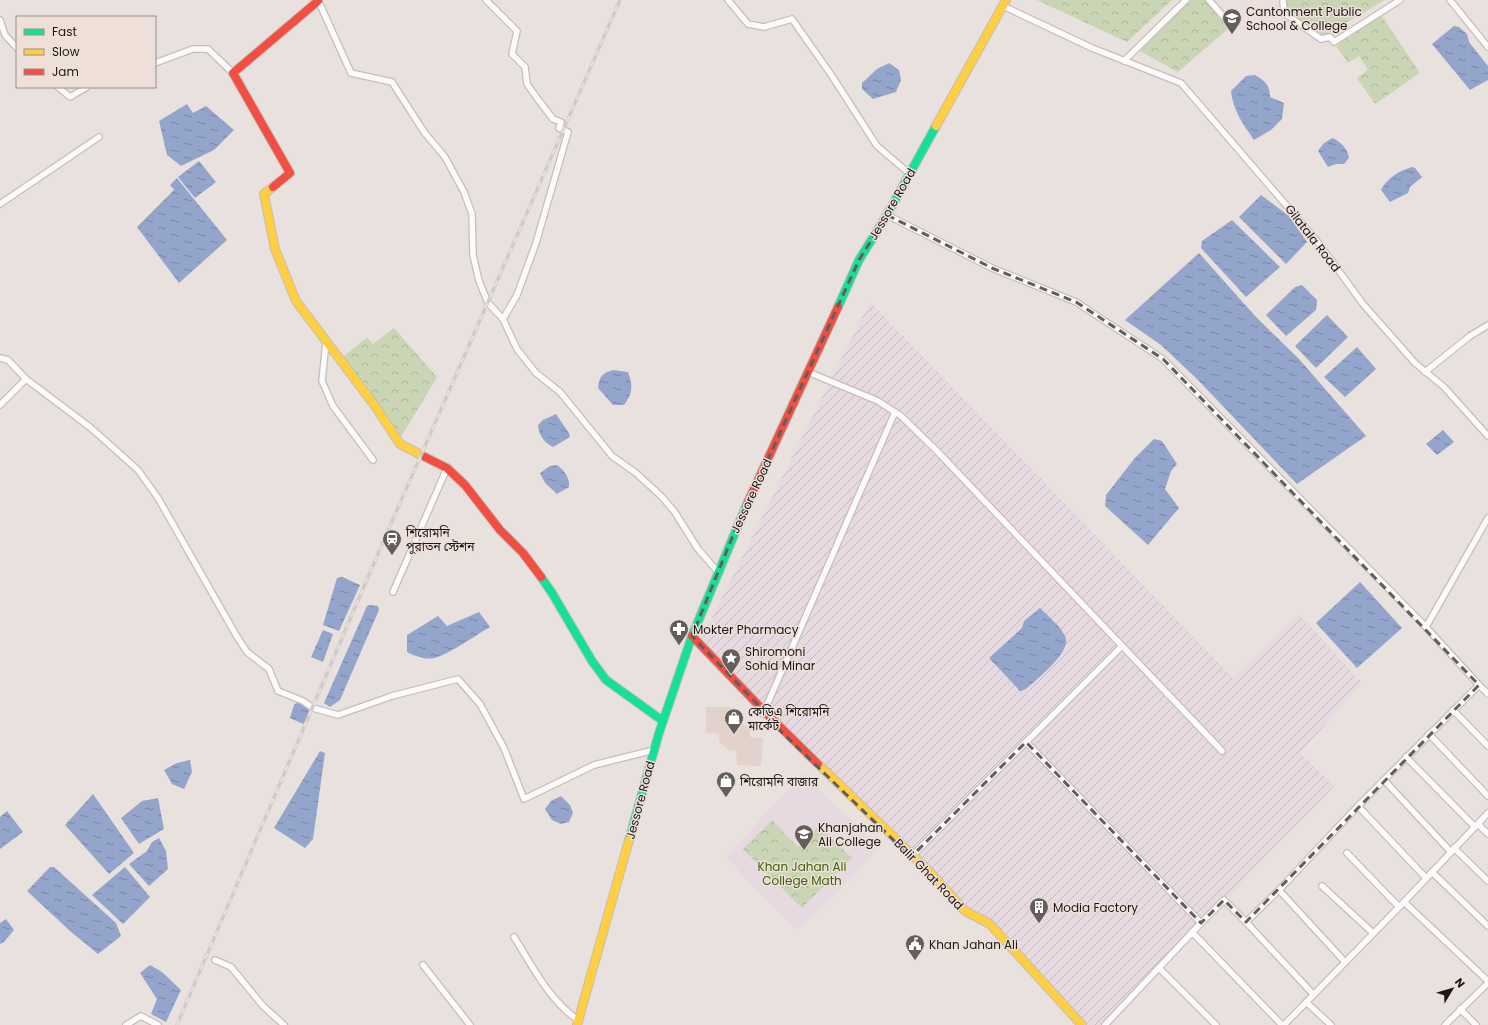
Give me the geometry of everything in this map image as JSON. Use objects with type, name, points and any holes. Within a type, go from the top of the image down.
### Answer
[{"type":"main road","points":[[318,0],[233,73],[264,130],[290,172],[264,194],[275,249],[296,301],[370,400],[400,444],[447,468],[466,485],[500,530],[523,553],[555,598],[592,661],[606,680],[663,721]]},
{"type":"main road","name":"Jessore Road","points":[[578,1022],[663,721],[692,637],[718,572],[859,260],[887,215],[1004,3]]},
{"type":"main road","name":"Balir Ghat Road","points":[[692,637],[764,712],[912,856],[956,903],[966,911],[990,924],[1082,1025]]},
{"type":"main road","name":"Balir Ghat Road","points":[[912,856],[964,914],[989,927],[1078,1025]]},
{"type":"street","points":[[318,0],[351,73],[392,82],[424,132],[445,157],[464,192],[472,214],[473,255],[479,281],[488,303],[503,319],[517,349],[536,373],[560,392],[612,456],[636,473],[661,496],[674,511],[698,549],[718,572]]},
{"type":"street","points":[[486,0],[517,31],[512,54],[525,68],[527,84],[553,119],[561,122],[559,128],[568,132],[536,243],[517,295],[503,319]]},
{"type":"street","points":[[728,0],[748,24],[764,27],[792,19],[832,76],[877,146],[910,174]]},
{"type":"street","points":[[1124,61],[1186,0]]},
{"type":"street","points":[[1209,0],[1229,23]]},
{"type":"street","points":[[1283,0],[1284,13],[1321,39],[1330,37],[1334,42],[1400,0]]},
{"type":"street","points":[[1450,0],[1488,47]]},
{"type":"street","name":"Gilatala Road","points":[[1004,3],[1124,61],[1181,83],[1303,223],[1363,304],[1415,363],[1444,387],[1488,436]]},
{"type":"street","points":[[0,20],[4,35],[16,47]]},
{"type":"street","points":[[156,62],[193,49],[208,49],[233,73]]},
{"type":"street","points":[[59,88],[70,98],[85,88]]},
{"type":"street","points":[[0,204],[99,137]]},
{"type":"street","points":[[887,215],[992,268],[1076,302],[1164,359],[1426,627],[1488,694]]},
{"type":"street","points":[[1425,372],[1470,336],[1488,325]]},
{"type":"street","points":[[326,342],[322,381],[333,406],[373,460]]},
{"type":"street","points":[[0,358],[8,360],[26,379],[91,428],[138,470],[161,505],[236,635],[247,652],[269,669],[278,691],[303,701],[313,708],[338,715],[392,696],[458,679],[480,704],[504,748],[524,798],[594,765],[654,750]]},
{"type":"street","points":[[808,372],[878,401],[901,416],[936,450],[1222,751]]},
{"type":"street","points":[[0,405],[26,379]]},
{"type":"street","points":[[764,712],[895,412]]},
{"type":"street","points":[[393,592],[447,468]]},
{"type":"street","points":[[1426,627],[1488,518]]},
{"type":"street","points":[[912,856],[1122,646]]},
{"type":"street","points":[[1246,922],[1279,890],[1406,757],[1479,685]]},
{"type":"street","points":[[1453,710],[1488,746]]},
{"type":"street","points":[[1429,734],[1488,796]]},
{"type":"street","points":[[1026,742],[1201,923]]},
{"type":"street","points":[[1406,757],[1476,825],[1488,834]]},
{"type":"street","points":[[1384,780],[1453,850],[1488,881]]},
{"type":"street","points":[[1358,806],[1426,878]]},
{"type":"street","points":[[1192,932],[1282,1025],[1373,934],[1488,813]]},
{"type":"street","points":[[1347,853],[1399,907]]},
{"type":"street","points":[[1432,872],[1488,926]]},
{"type":"street","points":[[1322,886],[1373,934]]},
{"type":"street","points":[[1279,890],[1345,962]]},
{"type":"street","points":[[1105,1025],[1224,900],[1314,994]]},
{"type":"street","points":[[1404,902],[1488,982],[1446,1025]]},
{"type":"street","points":[[514,937],[553,999],[578,1022]]},
{"type":"street","points":[[215,960],[231,968],[262,1006],[284,1025]]},
{"type":"street","points":[[424,965],[470,1025]]},
{"type":"street","points":[[1158,968],[1216,1025]]},
{"type":"street","points":[[1306,1002],[1331,1025]]},
{"type":"street","points":[[1460,1009],[1476,1025]]},
{"type":"street","points":[[126,1025],[141,1016],[158,1025]]},
{"type":"highlighted area","points":[[887,215],[992,268],[1076,302],[1163,359],[1479,685],[1246,922],[1224,900],[1201,923],[1026,742],[911,857],[763,714],[764,711],[692,636],[732,538],[859,260]]},
{"type":"shaded area","points":[[870,302],[1233,678],[1299,614],[1362,683],[1300,753],[1334,786],[1105,1025],[1082,1025],[990,924],[965,911],[700,642]]},
{"type":"shaded area","name":"কেডিএ শিরোমনি মার্কেট","points":[[706,707],[731,707],[733,720],[740,721],[750,730],[750,737],[761,738],[763,740],[761,766],[737,765],[736,751],[728,750],[719,741],[719,734],[706,733]]},
{"type":"shaded area","name":"Khanjahan Ali College","points":[[803,773],[879,848],[835,895],[797,930],[760,894],[726,857]]},
{"type":"green space","points":[[1037,0],[1172,0],[1127,42]]},
{"type":"green space","points":[[1188,0],[1206,0],[1229,28],[1178,72],[1140,51]]},
{"type":"green space","points":[[1286,0],[1385,0],[1324,36],[1288,12]]},
{"type":"green space","points":[[1381,15],[1420,73],[1375,104],[1357,78],[1368,70],[1359,56],[1348,63],[1336,46]]},
{"type":"green space","points":[[394,328],[437,377],[401,437],[343,357],[367,337],[373,344]]},
{"type":"green space","name":"Khan Jahan Ali College Math","points":[[772,820],[798,847],[819,826],[852,858],[802,908],[743,849]]},
{"type":"water","points":[[1454,26],[1459,27],[1467,34],[1469,42],[1488,66],[1488,80],[1470,90],[1432,44]]},
{"type":"water","points":[[889,63],[899,70],[901,80],[896,92],[873,99],[862,89],[862,83],[877,69]]},
{"type":"water","points":[[1255,75],[1262,79],[1266,84],[1269,89],[1270,97],[1284,103],[1282,119],[1271,130],[1254,140],[1242,123],[1236,111],[1231,91],[1246,76]]},
{"type":"water","points":[[187,104],[193,113],[206,106],[234,130],[214,150],[181,166],[167,155],[159,121]]},
{"type":"water","points":[[1332,138],[1343,146],[1349,158],[1344,164],[1336,164],[1328,167],[1318,151],[1323,144]]},
{"type":"water","points":[[199,161],[216,182],[195,198],[178,177]]},
{"type":"water","points":[[1412,167],[1415,168],[1422,177],[1410,187],[1408,193],[1390,202],[1381,190],[1394,176]]},
{"type":"water","points":[[177,178],[227,240],[179,283],[137,227],[174,190],[170,185]]},
{"type":"water","points":[[1261,195],[1289,216],[1307,242],[1286,264],[1239,217]]},
{"type":"water","points":[[1232,220],[1280,267],[1246,297],[1201,248],[1202,241]]},
{"type":"water","points":[[1199,253],[1256,317],[1299,359],[1366,436],[1297,484],[1197,379],[1161,345],[1125,320]]},
{"type":"water","points":[[1302,285],[1317,300],[1316,310],[1286,336],[1266,315],[1295,287]]},
{"type":"water","points":[[1327,315],[1348,337],[1316,368],[1295,346]]},
{"type":"water","points":[[1357,347],[1376,369],[1345,397],[1324,377]]},
{"type":"water","points":[[613,370],[628,372],[630,377],[631,393],[624,405],[613,405],[598,388],[599,381],[602,376]]},
{"type":"water","points":[[556,414],[569,433],[570,437],[553,447],[542,438],[538,425],[543,420]]},
{"type":"water","points":[[1443,430],[1454,442],[1437,455],[1426,444]]},
{"type":"water","points":[[1154,439],[1162,441],[1177,464],[1171,471],[1165,489],[1179,508],[1148,545],[1105,506],[1106,495],[1134,459]]},
{"type":"water","points":[[557,465],[566,474],[569,480],[569,487],[557,494],[545,483],[540,473],[550,466]]},
{"type":"water","points":[[342,577],[360,585],[339,631],[323,625],[337,578]]},
{"type":"water","points":[[1360,582],[1402,628],[1357,668],[1316,623]]},
{"type":"water","points":[[367,606],[378,606],[379,610],[340,700],[330,707],[324,703]]},
{"type":"water","points":[[1040,608],[1062,631],[1066,639],[1066,645],[1057,659],[1044,673],[1026,689],[1020,691],[989,658],[1022,628],[1024,621]]},
{"type":"water","points":[[479,612],[490,627],[454,649],[434,658],[420,657],[407,652],[407,635],[438,616],[447,626]]},
{"type":"water","points":[[323,630],[333,634],[323,662],[311,657]]},
{"type":"water","points":[[298,702],[309,710],[306,721],[303,724],[290,718],[294,705]]},
{"type":"water","points":[[320,751],[325,753],[313,839],[305,848],[274,828]]},
{"type":"water","points":[[190,760],[192,772],[184,789],[172,784],[164,770],[177,763]]},
{"type":"water","points":[[93,794],[134,853],[109,874],[65,825]]},
{"type":"water","points":[[561,796],[570,805],[573,813],[569,822],[561,824],[552,820],[545,809],[551,801]]},
{"type":"water","points":[[158,798],[164,829],[139,844],[121,818],[142,801]]},
{"type":"water","points":[[7,811],[23,832],[0,849],[0,817]]},
{"type":"water","points":[[159,838],[166,851],[168,869],[149,886],[129,864],[147,851],[152,842]]},
{"type":"water","points":[[50,867],[54,867],[116,923],[121,936],[98,954],[70,931],[27,891]]},
{"type":"water","points":[[125,867],[150,897],[123,924],[92,895]]},
{"type":"water","points":[[6,919],[14,930],[4,942],[0,944],[0,923]]},
{"type":"water","points":[[150,965],[162,972],[181,990],[166,1022],[151,1014],[157,999],[140,973]]},
{"type":"railway","points":[[177,1025],[383,542],[620,0]]},
{"type":"traffic: fast","points":[[838,307],[859,260],[887,215],[936,126]]},
{"type":"traffic: fast","points":[[629,840],[659,733],[692,636],[747,504]]},
{"type":"traffic: fast","points":[[541,577],[592,661],[606,680],[663,721]]},
{"type":"traffic: slow","points":[[936,126],[1006,0]]},
{"type":"traffic: slow","points":[[273,187],[264,194],[275,249],[296,301],[375,406],[400,444],[425,457]]},
{"type":"traffic: slow","points":[[818,764],[928,870],[965,911],[990,924],[1082,1025]]},
{"type":"traffic: slow","points":[[577,1025],[629,840]]},
{"type":"traffic: jam","points":[[273,187],[290,173],[233,73],[318,1]]},
{"type":"traffic: jam","points":[[747,504],[838,307]]},
{"type":"traffic: jam","points":[[425,457],[447,468],[465,485],[500,530],[523,553],[541,577]]},
{"type":"traffic: jam","points":[[692,636],[764,711],[818,764]]},
{"type":"place","name":"Cantonment Public School & College","points":[[1232,35]]},
{"type":"place","name":"শিরোমনি পুরাতন স্টেশন","points":[[392,556]]},
{"type":"place","name":"Mokter Pharmacy","points":[[679,646]]},
{"type":"place","name":"Shiromoni Sohid Minar","points":[[731,675]]},
{"type":"place","name":"কেডিএ শিরোমনি মার্কেট","points":[[734,735]]},
{"type":"place","name":"শিরোমনি বাজার","points":[[726,798]]},
{"type":"place","name":"Khanjahan Ali College","points":[[804,851]]},
{"type":"place","name":"Modia Factory","points":[[1039,924]]},
{"type":"place","name":"Khan Jahan Ali","points":[[915,961]]}]
